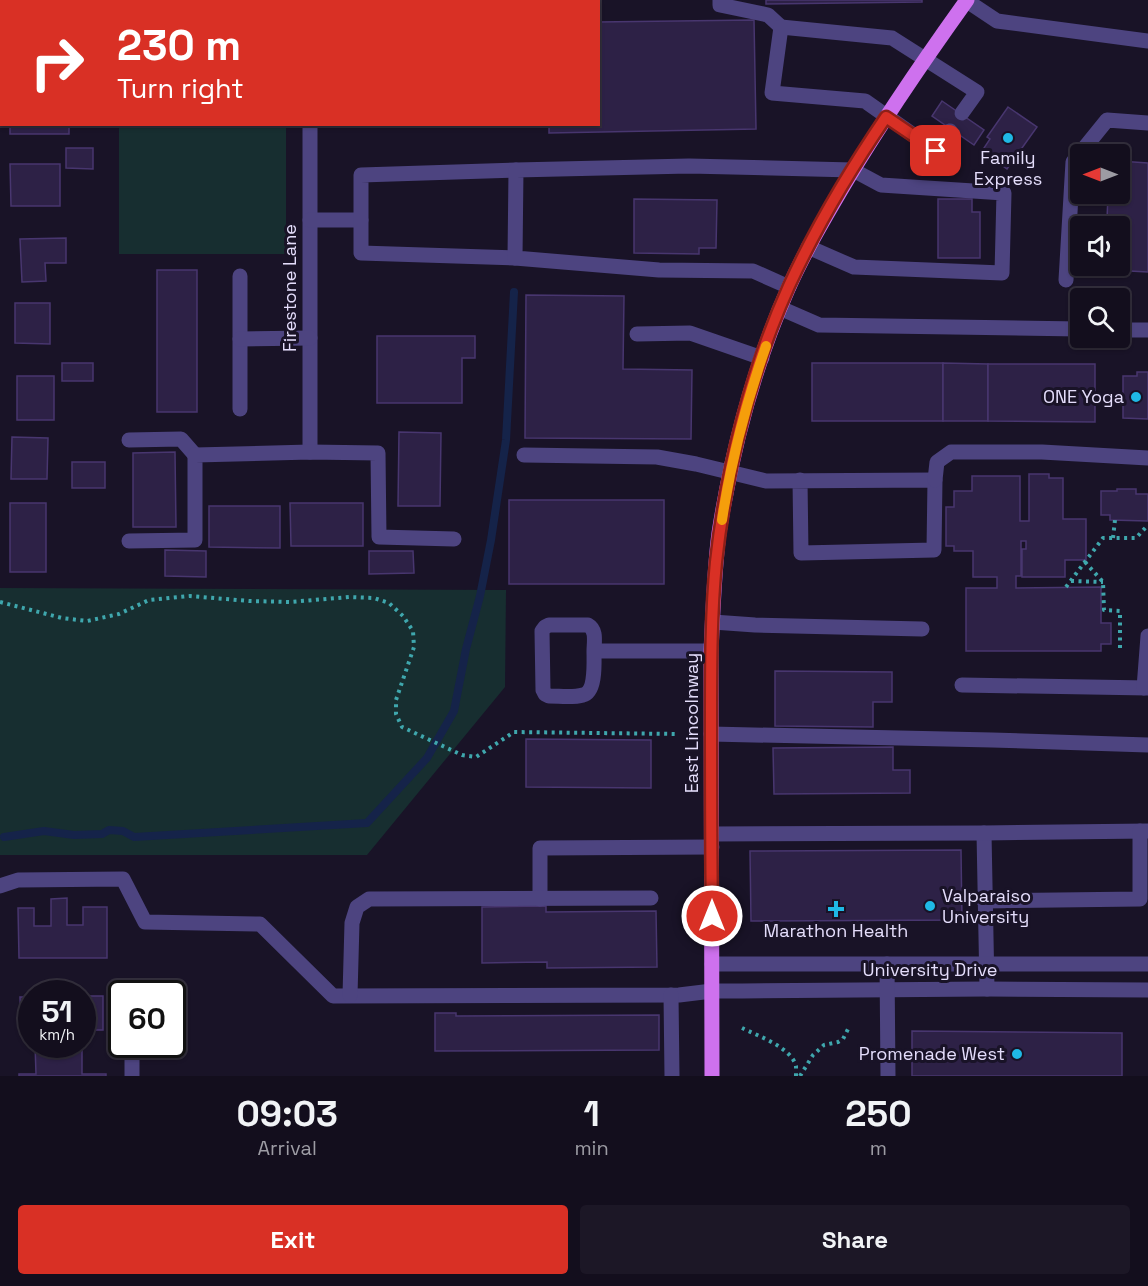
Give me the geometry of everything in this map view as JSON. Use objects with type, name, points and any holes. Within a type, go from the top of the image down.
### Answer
[{"type":"main road","name":"East Lincolnway","points":[[712,1076],[711,651],[716,561],[730,473],[752,387],[762,358],[780,308],[808,247],[886,117],[967,0]]},
{"type":"street","points":[[720,0],[720,5],[768,15],[781,27],[892,38],[977,92],[962,113]]},
{"type":"street","points":[[967,0],[997,21],[1148,41]]},
{"type":"street","points":[[781,27],[771,93],[865,101],[936,151],[950,131]]},
{"type":"street","points":[[1066,280],[1073,162],[1107,120],[1148,123]]},
{"type":"street","name":"Firestone Lane","points":[[309,126],[309,452]]},
{"type":"street","points":[[789,287],[753,271],[659,270],[515,258],[361,253],[361,175],[689,166],[853,170],[881,185],[1004,193],[1002,273],[854,267],[808,247]]},
{"type":"street","points":[[515,258],[516,170]]},
{"type":"street","points":[[309,220],[361,220]]},
{"type":"street","points":[[240,276],[240,409]]},
{"type":"street","points":[[780,308],[819,325],[1070,329]]},
{"type":"street","points":[[1130,330],[1148,330]]},
{"type":"street","points":[[637,334],[690,333],[762,358]]},
{"type":"street","points":[[240,339],[309,338]]},
{"type":"street","points":[[129,440],[181,439],[195,455],[195,540],[129,541]]},
{"type":"street","points":[[800,480],[801,553],[934,550],[937,462],[951,452],[1042,452],[1148,458]]},
{"type":"street","points":[[195,455],[378,453],[379,537],[454,539]]},
{"type":"street","points":[[524,455],[657,457],[766,481],[935,480]]},
{"type":"street","points":[[713,621],[755,625],[922,629]]},
{"type":"street","points":[[588,624],[594,631],[594,651],[592,687],[589,693],[549,696],[545,694],[543,690],[542,631],[545,627],[588,624]]},
{"type":"street","points":[[962,685],[1146,688],[1148,636]]},
{"type":"street","points":[[594,651],[711,651]]},
{"type":"street","points":[[711,734],[1148,745]]},
{"type":"street","points":[[540,899],[540,848],[712,840],[1144,831],[1140,899],[984,901]]},
{"type":"street","points":[[984,833],[987,989]]},
{"type":"street","name":"University Drive","points":[[0,886],[18,880],[123,879],[145,922],[260,924],[333,996],[671,994],[712,991],[1148,990]]},
{"type":"street","points":[[350,995],[352,923],[357,907],[369,899],[651,898]]},
{"type":"street","name":"University Drive","points":[[712,964],[1148,964]]},
{"type":"street","points":[[887,964],[888,1076]]},
{"type":"street","points":[[671,994],[672,1076]]},
{"type":"street","points":[[132,1058],[132,1076]]},
{"type":"path","points":[[1113,538],[1114,520]]},
{"type":"path","points":[[1066,587],[1103,538],[1137,538],[1148,525]]},
{"type":"path","points":[[1084,562],[1103,582],[1104,610],[1120,611],[1120,650]]},
{"type":"path","points":[[1071,581],[1103,582]]},
{"type":"path","points":[[0,602],[62,618],[87,621],[119,614],[149,600],[190,596],[290,602],[349,597],[374,598],[389,603],[403,616],[413,631],[414,647],[396,700],[396,714],[402,727],[462,755],[476,757],[514,732],[678,734]]},
{"type":"path","points":[[798,1076],[813,1055],[824,1045],[843,1039],[849,1027]]},
{"type":"path","points":[[742,1028],[778,1046],[789,1055],[798,1076]]},
{"type":"green space","points":[[119,126],[286,126],[286,254],[119,254]]},
{"type":"green space","points":[[0,588],[506,590],[505,687],[367,855],[0,855]]},
{"type":"building","points":[[766,0],[922,0],[922,2],[766,4]]},
{"type":"building","points":[[754,20],[756,129],[549,133],[549,126],[600,126],[600,22]]},
{"type":"building","name":"Family Express","points":[[942,101],[984,130],[974,145],[932,116]]},
{"type":"building","name":"Family Express","points":[[1008,107],[1037,127],[1007,169],[982,151],[990,139],[987,137]]},
{"type":"building","points":[[10,126],[69,126],[69,134],[10,134]]},
{"type":"building","points":[[66,148],[93,148],[93,169],[66,168]]},
{"type":"building","points":[[1130,162],[1148,163],[1148,272],[1130,271],[1130,216],[1107,216],[1108,204],[1130,204]]},
{"type":"building","points":[[10,164],[60,164],[60,206],[11,206]]},
{"type":"building","points":[[634,199],[717,200],[716,248],[699,248],[699,254],[634,253]]},
{"type":"building","points":[[938,199],[972,199],[972,212],[980,212],[980,258],[938,258]]},
{"type":"building","points":[[66,238],[66,263],[45,263],[46,281],[22,282],[20,239]]},
{"type":"building","points":[[157,270],[197,270],[197,412],[157,412]]},
{"type":"building","points":[[526,295],[624,296],[623,369],[692,370],[691,439],[525,438]]},
{"type":"building","points":[[15,303],[50,303],[50,344],[15,343]]},
{"type":"building","points":[[377,336],[475,336],[475,358],[462,358],[462,403],[377,403]]},
{"type":"building","points":[[62,363],[93,363],[93,381],[62,381]]},
{"type":"building","points":[[812,363],[943,363],[943,421],[812,421]]},
{"type":"building","points":[[943,363],[988,364],[988,421],[943,421]]},
{"type":"building","points":[[988,364],[1095,364],[1095,422],[988,421]]},
{"type":"building","name":"ONE Yoga","points":[[1137,372],[1148,372],[1148,419],[1123,418],[1123,376],[1137,376]]},
{"type":"building","points":[[17,376],[54,376],[54,420],[17,420]]},
{"type":"building","points":[[399,432],[441,433],[440,506],[398,506]]},
{"type":"building","points":[[12,437],[48,438],[47,479],[11,479]]},
{"type":"building","points":[[175,452],[176,527],[133,527],[133,453]]},
{"type":"building","points":[[72,462],[105,462],[105,488],[72,488]]},
{"type":"building","points":[[1029,474],[1049,474],[1049,478],[1063,478],[1063,519],[1086,519],[1086,560],[1065,560],[1065,577],[1022,577],[1022,549],[1026,549],[1026,541],[1021,541],[1021,576],[1016,576],[1016,588],[1101,587],[1101,623],[1111,623],[1111,644],[1101,644],[1101,651],[966,651],[966,588],[997,588],[997,577],[973,577],[973,551],[954,551],[954,546],[946,546],[946,507],[954,507],[954,491],[972,491],[972,476],[1020,476],[1020,521],[1029,521]]},
{"type":"building","points":[[1117,489],[1136,489],[1136,494],[1148,494],[1148,521],[1110,520],[1110,515],[1101,515],[1101,491],[1117,491]]},
{"type":"building","points":[[509,500],[664,500],[664,584],[509,584]]},
{"type":"building","points":[[10,503],[46,503],[46,572],[10,572]]},
{"type":"building","points":[[290,503],[363,503],[363,546],[291,546]]},
{"type":"building","points":[[209,506],[280,506],[280,548],[209,547]]},
{"type":"building","points":[[165,550],[206,551],[206,577],[165,576]]},
{"type":"building","points":[[369,551],[413,551],[414,573],[369,574]]},
{"type":"building","points":[[775,671],[892,672],[892,702],[873,702],[873,727],[775,726]]},
{"type":"building","points":[[526,739],[651,740],[651,788],[526,787]]},
{"type":"building","points":[[893,747],[893,770],[910,770],[910,793],[774,794],[773,748]]},
{"type":"building","points":[[961,850],[962,920],[751,921],[750,851]]},
{"type":"building","points":[[67,898],[67,925],[83,925],[83,907],[107,907],[107,958],[19,958],[18,908],[34,908],[34,926],[51,926],[51,899]]},
{"type":"building","points":[[546,906],[546,912],[656,911],[657,967],[547,968],[547,962],[482,963],[482,907]]},
{"type":"building","points":[[96,996],[103,996],[103,1030],[96,1030]]},
{"type":"building","points":[[435,1013],[456,1013],[456,1016],[659,1015],[659,1050],[435,1051]]},
{"type":"building","name":"Promenade West","points":[[912,1031],[1122,1033],[1122,1076],[912,1076]]},
{"type":"building","points":[[35,1058],[82,1058],[82,1074],[106,1074],[106,1076],[19,1076],[19,1074],[36,1074]]},
{"type":"waterway","points":[[4,837],[44,831],[74,835],[102,834],[109,830],[123,831],[134,837],[367,823],[427,758],[454,711],[491,540],[506,440],[514,292]]},
{"type":"slow traffic","points":[[722,520],[730,473],[752,387],[766,346]]},
{"type":"place","name":"Family Express","points":[[1008,138]]},
{"type":"place","name":"ONE Yoga","points":[[1136,397]]},
{"type":"place","name":"Valparaiso University","points":[[930,906]]},
{"type":"place","name":"Marathon Health","points":[[836,909]]},
{"type":"place","name":"Promenade West","points":[[1017,1054]]},
{"type":"route","points":[[712,916],[711,651],[716,561],[730,473],[752,387],[780,308],[808,247],[886,117],[936,151]]}]
